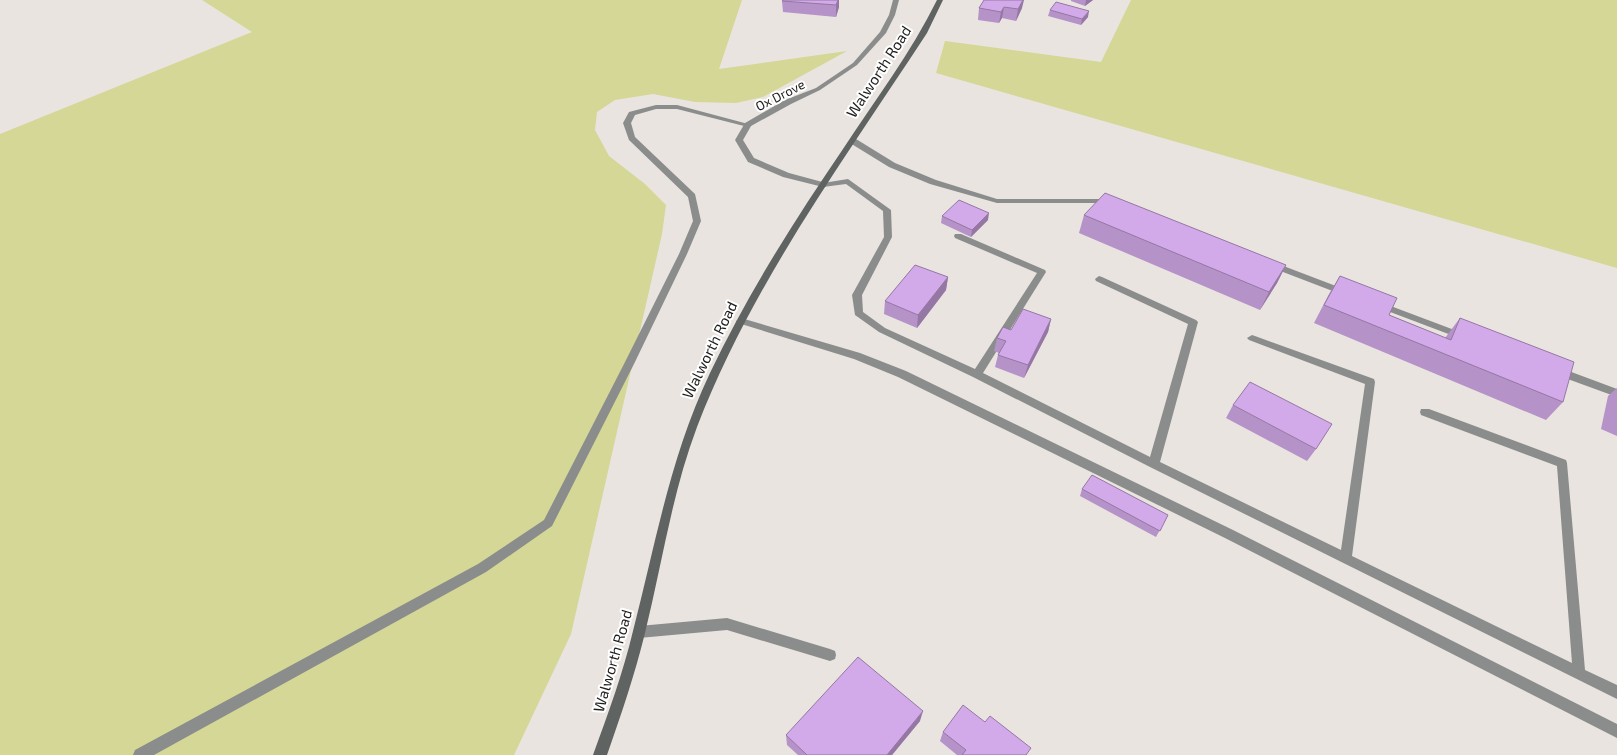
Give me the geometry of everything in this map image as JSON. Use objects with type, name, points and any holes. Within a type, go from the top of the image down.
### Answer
[{"type":"street","name":"Ox Drove","points":[[823,185],[786,175],[751,160],[739,140],[748,125],[788,102],[818,89],[855,64],[883,33],[892,15],[896,0]]},
{"type":"street","name":"Walworth Road","points":[[600,755],[624,690],[639,632],[670,496],[691,428],[715,370],[740,321],[776,257],[924,33],[940,0]]},
{"type":"street","points":[[140,755],[482,568],[548,523],[684,254],[697,221],[692,196],[632,138],[627,124],[632,114],[656,107],[678,107],[748,125]]},
{"type":"street","points":[[853,142],[892,165],[933,182],[997,201],[1098,201],[1121,209]]},
{"type":"street","points":[[823,185],[848,181],[886,210],[888,237],[857,294],[858,313],[882,330],[976,374],[1154,464],[1617,692]]},
{"type":"street","points":[[958,236],[1042,272],[976,374]]},
{"type":"street","points":[[1262,261],[1358,297]]},
{"type":"street","points":[[1099,279],[1193,322],[1154,464]]},
{"type":"street","points":[[1373,302],[1469,338]]},
{"type":"street","points":[[740,321],[857,356],[902,374],[1229,534],[1617,731]]},
{"type":"street","points":[[1252,338],[1370,382],[1346,558]]},
{"type":"street","points":[[1550,368],[1617,393]]},
{"type":"street","points":[[1425,412],[1562,463],[1579,673]]},
{"type":"street","points":[[639,632],[727,624],[830,655]]},
{"type":"green space","points":[[202,0],[742,0],[719,69],[847,51],[763,97],[736,103],[695,102],[653,94],[615,100],[597,112],[595,130],[609,156],[645,184],[666,205],[662,234],[571,634],[514,755],[0,755],[0,134],[252,32]]},
{"type":"green space","points":[[1131,0],[1617,0],[1617,268],[936,73],[945,41],[1101,62]]},
{"type":"building","points":[[838,0],[836,5],[782,1]]},
{"type":"building","points":[[984,0],[1023,0],[1018,9],[1004,7],[1001,12],[979,8]]},
{"type":"building","points":[[1056,2],[1089,11],[1082,19],[1050,10]]},
{"type":"building","points":[[1105,193],[1286,265],[1269,292],[1084,215]]},
{"type":"building","points":[[959,200],[989,213],[972,230],[942,216]]},
{"type":"building","points":[[915,265],[948,277],[918,315],[885,301]]},
{"type":"building","points":[[1340,276],[1397,298],[1389,315],[1451,340],[1460,318],[1574,362],[1563,402],[1324,305]]},
{"type":"building","points":[[1023,309],[1051,319],[1028,365],[998,355],[1006,341],[997,338],[1003,327],[1011,330]]},
{"type":"building","points":[[1250,382],[1332,424],[1316,449],[1233,405]]},
{"type":"building","points":[[1092,475],[1168,515],[1160,531],[1082,489]]},
{"type":"building","points":[[858,657],[923,711],[887,755],[807,755],[786,735]]},
{"type":"building","points":[[963,705],[985,722],[990,716],[1031,748],[1026,755],[962,755],[966,750],[943,732]]}]
